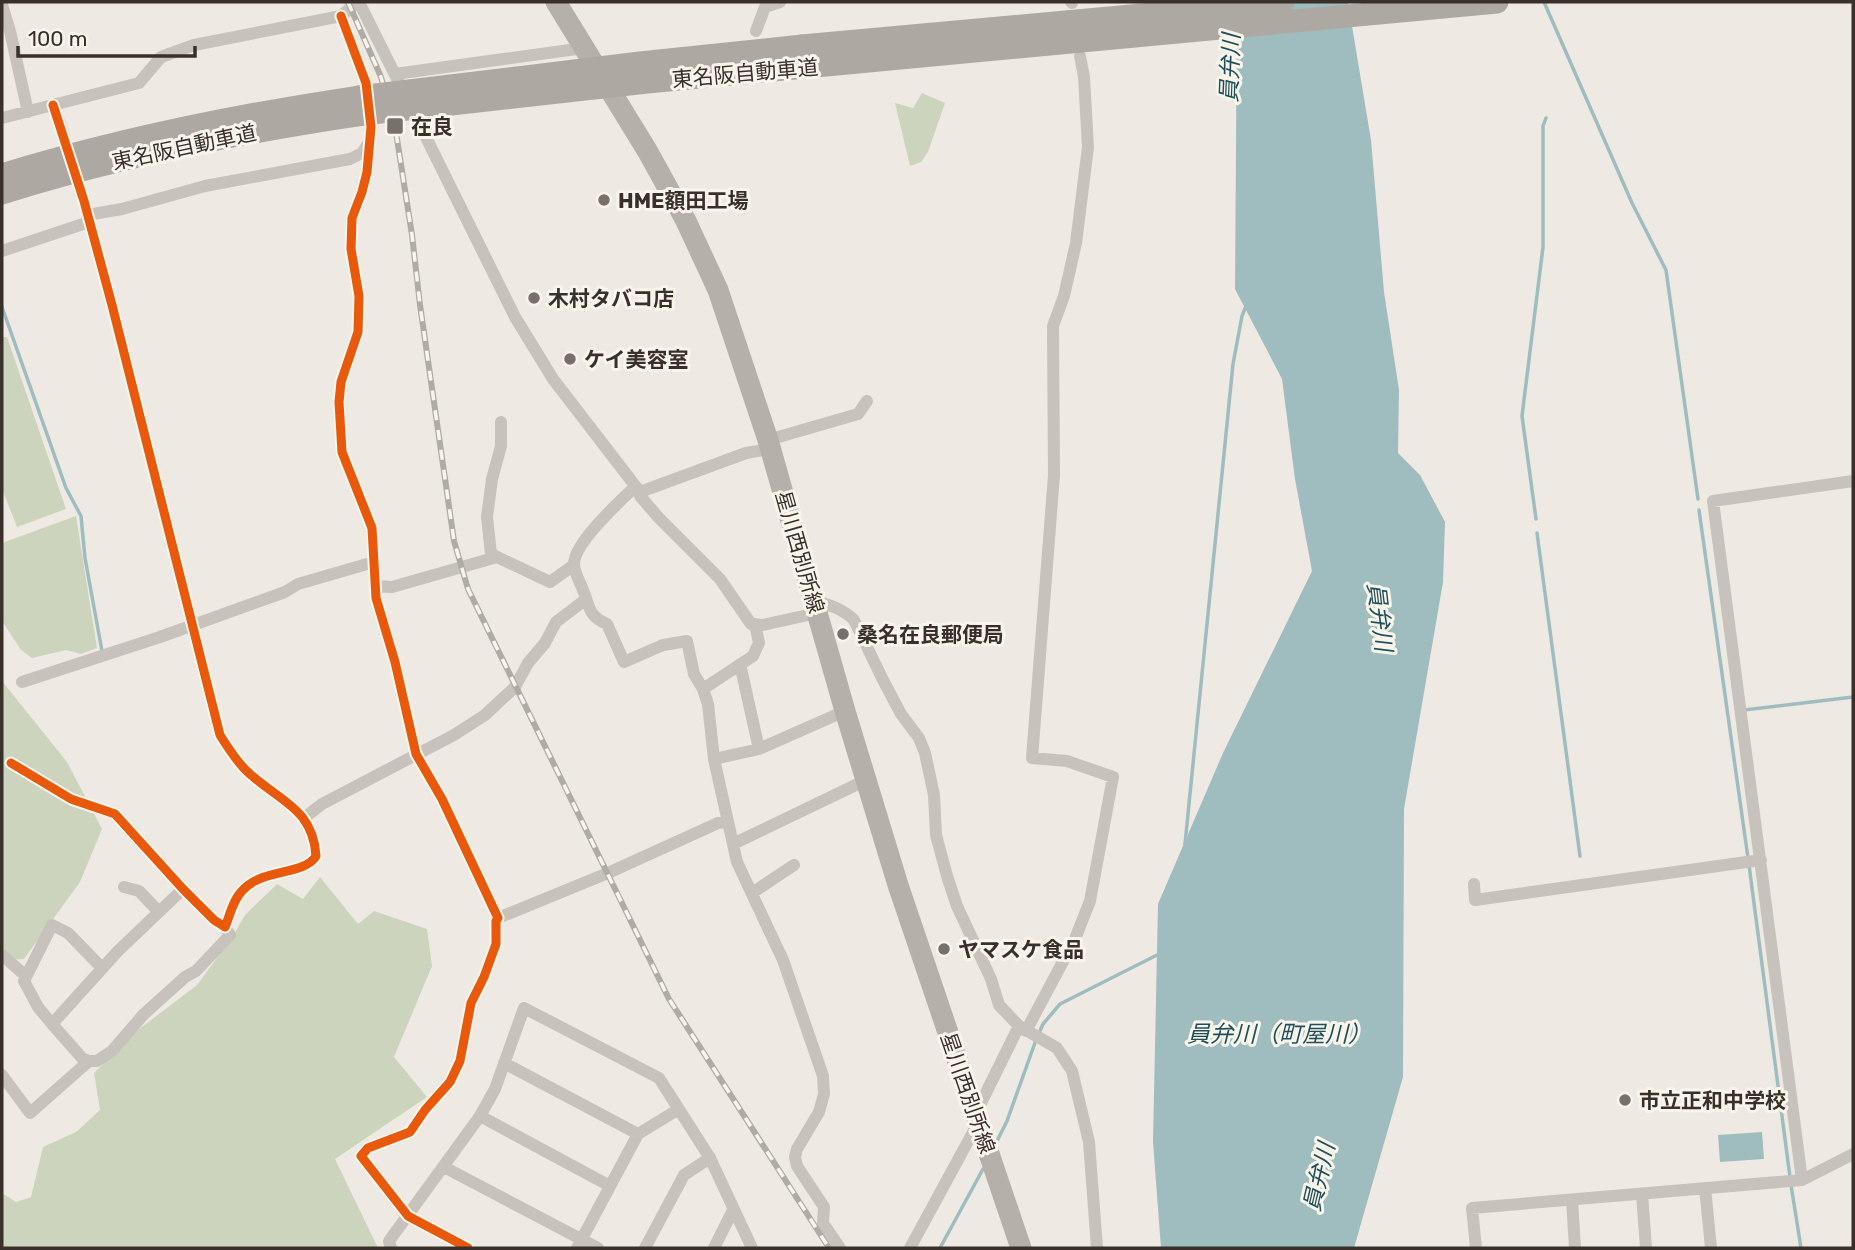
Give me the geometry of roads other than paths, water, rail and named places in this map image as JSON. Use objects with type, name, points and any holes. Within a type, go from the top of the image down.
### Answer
[{"type":"highway","name":"東名阪自動車道","points":[[1174,21],[1283,2]]},
{"type":"highway","name":"東名阪自動車道","points":[[2,175],[152,134],[278,109],[361,106],[647,82],[804,56],[1174,21],[1497,2]]},
{"type":"highway","name":"東名阪自動車道","points":[[2,193],[155,152],[280,127],[361,106]]},
{"type":"main road","name":"星川西別所線","points":[[556,2],[648,152],[692,233],[718,290],[769,445],[845,711],[911,925],[1021,1248]]},
{"type":"street","points":[[2,118],[139,83],[161,57],[194,45],[341,16],[359,2],[515,317],[554,379],[638,489],[640,496],[720,579],[751,624],[763,625],[816,608],[823,603],[854,620],[901,713],[919,738],[925,753],[934,795],[936,835],[957,906],[982,957],[999,1004],[1030,1032],[1057,1048],[1066,1060],[1077,1088],[1089,1142],[1097,1248]]},
{"type":"street","points":[[756,31],[765,7],[780,2]]},
{"type":"street","points":[[2,5],[28,112]]},
{"type":"street","points":[[341,16],[366,83],[371,127],[367,172],[352,218],[351,249],[359,296],[358,332],[341,382],[339,402],[342,452],[372,528],[376,598],[395,662],[416,754],[446,806],[498,918],[496,944],[471,1003],[460,1060],[450,1082],[410,1132],[362,1152],[363,1160],[408,1216],[468,1248]]},
{"type":"street","points":[[395,74],[584,48]]},
{"type":"street","points":[[910,1248],[976,1119],[1030,1032],[1075,939],[1090,901],[1113,777],[1067,761],[1032,758],[1054,475],[1053,326],[1065,296],[1076,243],[1088,147],[1084,77],[1080,56]]},
{"type":"street","points":[[54,106],[61,127]]},
{"type":"street","points":[[2,251],[88,218],[205,186],[350,159],[362,153],[369,143]]},
{"type":"street","points":[[84,201],[219,735],[248,773],[304,818],[312,831],[316,847],[316,856],[307,866],[283,870],[242,889],[225,926]]},
{"type":"street","points":[[840,1248],[823,1223],[824,1207],[797,1166],[795,1157],[819,1112],[824,1094],[823,1076],[783,960],[737,862],[713,759],[713,732],[708,705],[694,674],[687,641],[663,645],[624,662],[607,624],[595,619],[585,600],[574,565],[578,552],[599,523],[638,489],[858,414],[867,401]]},
{"type":"street","points":[[501,422],[501,446],[492,479],[487,517],[491,554],[550,582],[574,565]]},
{"type":"street","points":[[1795,1181],[1752,861],[1743,718],[1713,501],[1853,481]]},
{"type":"street","points":[[376,586],[392,587],[497,557]]},
{"type":"street","points":[[22,682],[192,626],[285,592],[298,584],[374,562]]},
{"type":"street","points":[[304,818],[322,804],[465,729],[504,699],[545,643],[556,622],[563,614],[585,600]]},
{"type":"street","points":[[703,689],[752,656],[760,643],[755,624]]},
{"type":"street","points":[[740,664],[760,748]]},
{"type":"street","points":[[713,759],[760,748],[845,711]]},
{"type":"street","points":[[11,763],[71,799],[115,814],[183,889],[214,920],[225,926],[230,935],[196,971],[143,1015],[112,1051],[97,1061],[89,1061],[82,1058],[38,1007],[26,987],[26,976],[52,925],[68,933],[102,968]]},
{"type":"street","points":[[733,844],[866,780]]},
{"type":"street","points":[[498,918],[727,821]]},
{"type":"street","points":[[1474,884],[1475,900],[1752,861]]},
{"type":"street","points":[[752,893],[794,865]]},
{"type":"street","points":[[124,887],[139,891],[159,912]]},
{"type":"street","points":[[52,1024],[102,968],[183,889]]},
{"type":"street","points":[[2,955],[26,976]]},
{"type":"street","points":[[391,1248],[389,1241],[480,1116],[495,1088],[524,1008],[659,1078],[710,1158],[752,1248]]},
{"type":"street","points":[[2,1074],[30,1113],[89,1061]]},
{"type":"street","points":[[504,1063],[638,1134]]},
{"type":"street","points":[[579,1244],[638,1134],[679,1109]]},
{"type":"street","points":[[480,1116],[610,1186]]},
{"type":"street","points":[[1476,1248],[1472,1208],[1795,1181],[1853,1154]]},
{"type":"street","points":[[645,1248],[684,1175],[710,1158]]},
{"type":"street","points":[[443,1167],[579,1244],[598,1248]]},
{"type":"street","points":[[1705,1188],[1711,1248]]},
{"type":"street","points":[[1642,1194],[1646,1248]]},
{"type":"street","points":[[1572,1200],[1575,1248]]},
{"type":"street","points":[[714,1248],[733,1210]]},
{"type":"water","name":"員弁川（町屋川）","points":[[1237,2],[1348,2],[1371,140],[1384,292],[1399,390],[1398,453],[1420,475],[1445,522],[1443,582],[1404,809],[1403,1077],[1354,1248],[1161,1248],[1153,1142],[1158,904],[1223,753],[1312,571],[1295,479],[1282,379],[1235,289]]},
{"type":"water","points":[[1762,1132],[1764,1159],[1720,1162],[1718,1135]]},
{"type":"waterway","points":[[1544,2],[1632,203],[1666,270],[1698,499]]},
{"type":"waterway","points":[[1536,519],[1522,416],[1543,247],[1543,126],[1546,118]]},
{"type":"waterway","points":[[1185,844],[1233,364],[1246,306]]},
{"type":"waterway","points":[[2,307],[66,488],[81,516],[85,558],[102,651]]},
{"type":"waterway","points":[[1699,510],[1748,858]]},
{"type":"waterway","points":[[1537,533],[1580,856]]},
{"type":"waterway","points":[[1744,710],[1853,697]]},
{"type":"waterway","points":[[1749,865],[1790,1177]]},
{"type":"waterway","points":[[1039,1033],[1060,1004],[1159,954]]},
{"type":"waterway","points":[[995,1145],[1007,1121],[1036,1040]]},
{"type":"waterway","points":[[940,1248],[983,1169]]},
{"type":"waterway","points":[[1791,1185],[1801,1248]]},
{"type":"tunnel","points":[[61,127],[84,201]]},
{"type":"railway","points":[[348,2],[381,77],[395,126],[454,541],[468,589],[669,999],[829,1248]]},
{"type":"place","name":"在良","points":[[395,126]]},
{"type":"place","name":"HME額田工場","points":[[604,200]]},
{"type":"place","name":"木村タバコ店","points":[[534,298]]},
{"type":"place","name":"ケイ美容室","points":[[570,359]]},
{"type":"place","name":"桑名在良郵便局","points":[[843,634]]},
{"type":"place","name":"ヤマスケ食品","points":[[944,949]]},
{"type":"place","name":"市立正和中学校","points":[[1625,1100]]},
{"type":"water label","name":"員弁川","points":[[1230,68]]},
{"type":"water label","name":"員弁川","points":[[1380,617]]},
{"type":"water label","name":"員弁川","points":[[1319,1177]]}]
